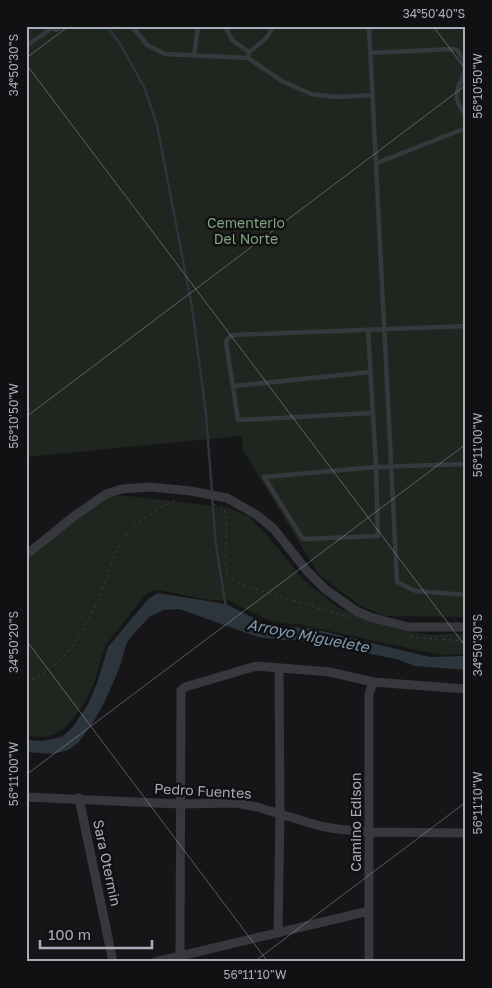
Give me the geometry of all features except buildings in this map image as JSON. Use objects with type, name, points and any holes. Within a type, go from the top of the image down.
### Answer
[{"type":"street","points":[[26,555],[73,517],[106,494],[122,489],[150,487],[191,491],[227,498],[257,514],[274,530],[307,571],[325,589],[356,611],[408,628],[466,627]]},
{"type":"street","points":[[180,959],[179,804],[181,690],[185,687],[256,666],[330,672],[373,682],[466,689]]},
{"type":"street","points":[[278,933],[280,668]]},
{"type":"street","name":"Camino Edison","points":[[370,962],[369,694],[373,682]]},
{"type":"street","name":"Pedro Fuentes","points":[[26,797],[179,804],[236,804],[329,828],[370,832],[466,833]]},
{"type":"street","name":"Sara Otermin","points":[[79,798],[114,962]]},
{"type":"street","points":[[155,962],[180,959],[369,911]]},
{"type":"lane","points":[[26,46],[49,28],[56,30],[63,26]]},
{"type":"lane","points":[[132,26],[147,45],[165,54],[248,58],[282,82],[311,94],[335,97],[373,95]]},
{"type":"lane","points":[[194,56],[198,26]]},
{"type":"lane","points":[[224,26],[232,40],[249,52]]},
{"type":"lane","points":[[248,58],[249,52],[271,32],[272,26]]},
{"type":"lane","points":[[369,26],[397,582],[416,591],[466,595]]},
{"type":"lane","points":[[370,53],[457,50],[462,57],[466,72],[457,101],[466,116]]},
{"type":"lane","points":[[377,163],[466,128]]},
{"type":"lane","points":[[372,412],[238,420],[226,342],[232,335],[466,326]]},
{"type":"lane","points":[[368,330],[376,467],[378,536],[303,539],[264,477],[376,467],[466,464]]},
{"type":"lane","points":[[232,386],[371,372]]},
{"type":"path","points":[[26,682],[40,676],[68,653],[90,619],[121,543],[135,526],[148,516],[178,499],[184,498]]},
{"type":"path","points":[[216,505],[224,508],[227,516],[225,564],[227,575],[239,584],[356,620]]},
{"type":"path","points":[[410,636],[466,640]]},
{"type":"green space","name":"Cementerio Del Norte","points":[[26,26],[466,26],[466,617],[385,616],[361,606],[319,575],[243,450],[241,436],[26,457]]},
{"type":"green space","points":[[115,496],[229,508],[249,517],[266,534],[304,580],[339,608],[403,631],[432,635],[466,633],[466,654],[443,655],[430,653],[297,624],[282,623],[268,620],[229,601],[209,600],[158,590],[147,593],[105,646],[94,683],[84,704],[67,726],[55,734],[45,737],[26,736],[26,562],[98,499]]},
{"type":"water","name":"Arroyo Miguelete","points":[[158,593],[226,604],[266,624],[310,628],[430,657],[466,656],[466,670],[415,666],[396,659],[298,640],[258,637],[179,609],[164,610],[149,617],[130,638],[104,703],[78,743],[68,750],[53,754],[26,752],[26,740],[42,741],[62,737],[73,727],[88,704],[97,683],[108,647],[148,599]]},
{"type":"waterway","points":[[107,26],[121,45],[144,87],[157,125],[192,307],[206,414],[212,493]]},
{"type":"waterway","points":[[212,498],[216,546],[226,607]]}]
